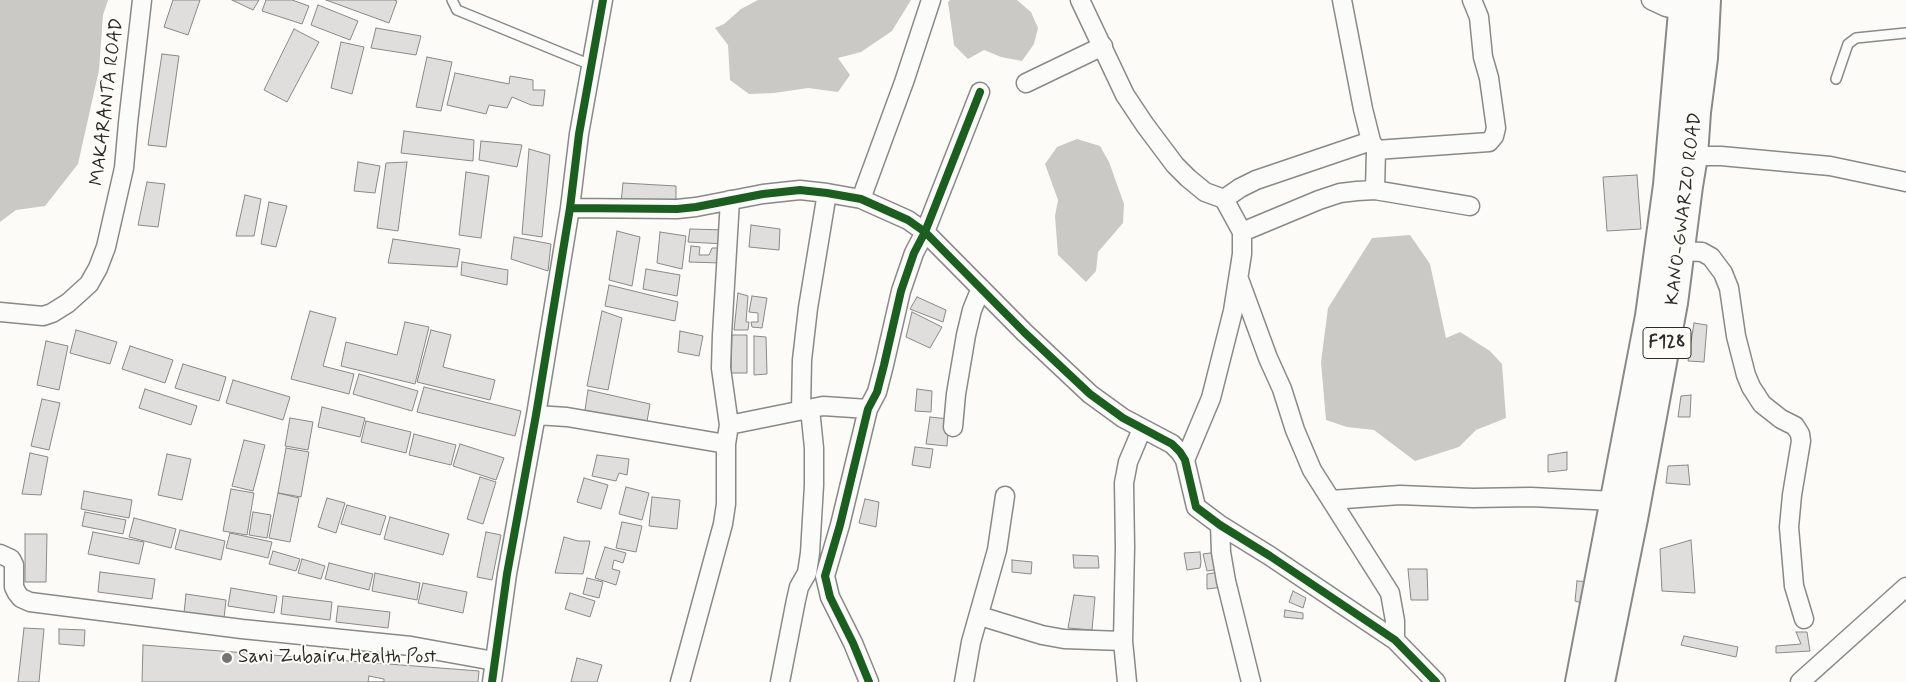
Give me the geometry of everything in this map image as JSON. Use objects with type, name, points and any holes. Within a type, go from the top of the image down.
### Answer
[{"type":"main road","name":"KANO-GWARZO ROAD","points":[[1601,682],[1662,372],[1681,251],[1694,156],[1704,58],[1707,0]]},
{"type":"main road","name":"KANO-GWARZO ROAD","points":[[1579,682],[1649,316],[1667,185],[1683,5]]},
{"type":"street","name":"MAKARANTA ROAD","points":[[0,312],[43,316],[52,312],[68,303],[88,284],[98,268],[106,247],[124,168],[142,0]]},
{"type":"street","points":[[492,682],[507,574],[536,414],[570,208],[579,134],[603,0]]},
{"type":"street","points":[[861,199],[904,82],[931,0]]},
{"type":"street","points":[[1080,0],[1125,95],[1145,125],[1175,165],[1205,192],[1224,199],[1242,232],[1239,278],[1211,398],[1185,460]]},
{"type":"street","points":[[1342,0],[1359,91],[1373,146],[1375,190]]},
{"type":"street","points":[[1224,199],[1256,180],[1373,146],[1489,142],[1494,136],[1496,128],[1483,58],[1480,17],[1472,0]]},
{"type":"street","points":[[1651,0],[1666,7],[1683,5]]},
{"type":"street","points":[[1026,83],[1103,46]]},
{"type":"street","points":[[869,682],[853,643],[830,596],[825,576],[840,525],[868,409],[877,392],[901,291],[914,253],[925,232],[980,92]]},
{"type":"street","points":[[1694,156],[1730,156],[1830,166],[1906,182]]},
{"type":"street","points":[[570,208],[677,209],[800,190],[861,199],[908,220],[925,232],[1024,332],[1090,394],[1123,418],[1172,444],[1185,460],[1196,507],[1220,526],[1270,556],[1395,640],[1436,682]]},
{"type":"street","points":[[1242,232],[1333,196],[1357,191],[1375,190],[1470,206]]},
{"type":"street","points":[[780,682],[800,587],[808,573],[814,485],[814,448],[805,409],[802,360],[808,308],[828,193]]},
{"type":"street","points":[[680,682],[723,524],[727,476],[726,444],[729,424],[721,368],[730,200]]},
{"type":"street","points":[[1681,251],[1702,252],[1711,257],[1723,273],[1729,288],[1736,336],[1751,387],[1762,404],[1781,420],[1795,426],[1800,434],[1801,441],[1789,527],[1794,586],[1804,619]]},
{"type":"street","points":[[1239,278],[1265,350],[1282,388],[1303,452],[1312,470],[1390,593],[1395,621],[1395,640]]},
{"type":"street","points":[[953,428],[956,394],[966,335],[972,310],[981,288]]},
{"type":"street","points":[[729,424],[823,406],[868,409]]},
{"type":"street","points":[[536,414],[567,417],[726,444]]},
{"type":"street","points":[[1126,682],[1123,641],[1126,547],[1124,483],[1128,462],[1142,429]]},
{"type":"street","points":[[1331,500],[1400,495],[1472,498],[1531,497],[1614,501]]},
{"type":"street","points":[[964,682],[971,642],[980,616],[997,550],[1005,496]]},
{"type":"street","points":[[1220,526],[1221,552],[1226,581],[1252,682]]},
{"type":"street","points":[[0,554],[11,558],[14,565],[14,587],[21,598],[30,602],[214,626],[411,646],[494,661]]},
{"type":"street","points":[[808,573],[825,576]]},
{"type":"street","points":[[1800,682],[1906,587]]},
{"type":"street","points":[[980,616],[1042,635],[1064,639],[1123,641]]},
{"type":"lane","points":[[452,0],[457,10],[591,65]]},
{"type":"lane","points":[[1836,79],[1848,44],[1856,38],[1906,32]]},
{"type":"shaded area","points":[[0,0],[108,0],[103,15],[99,70],[78,164],[45,206],[16,210],[0,222]]},
{"type":"shaded area","points":[[758,0],[911,0],[892,31],[861,52],[838,58],[850,75],[838,92],[808,88],[774,93],[749,94],[730,80],[728,45],[715,28],[724,24],[741,9]]},
{"type":"shaded area","points":[[950,0],[1017,0],[1031,12],[1038,28],[1034,44],[1022,61],[1001,57],[984,50],[968,59],[954,45],[948,2]]},
{"type":"shaded area","points":[[1077,139],[1100,146],[1109,162],[1124,204],[1123,223],[1098,252],[1096,271],[1086,282],[1058,255],[1055,216],[1058,200],[1045,164],[1057,147]]},
{"type":"shaded area","points":[[1410,235],[1430,264],[1446,338],[1460,332],[1490,351],[1502,364],[1506,418],[1476,430],[1459,447],[1415,461],[1374,430],[1347,427],[1326,420],[1321,362],[1328,308],[1372,238]]},
{"type":"building","points":[[173,0],[200,0],[188,35],[164,27]]},
{"type":"building","points":[[232,0],[259,0],[253,10]]},
{"type":"building","points":[[266,0],[292,0],[309,6],[302,24],[262,11]]},
{"type":"building","points":[[326,0],[394,0],[397,1],[389,23]]},
{"type":"building","points":[[318,5],[358,21],[350,40],[311,25]]},
{"type":"building","points":[[376,28],[421,36],[416,55],[371,48]]},
{"type":"building","points":[[294,29],[319,42],[287,102],[264,90]]},
{"type":"building","points":[[341,42],[364,47],[352,94],[331,88]]},
{"type":"building","points":[[162,54],[179,56],[166,147],[148,145]]},
{"type":"building","points":[[427,57],[452,62],[441,111],[416,107]]},
{"type":"building","points":[[455,73],[509,84],[510,76],[533,80],[533,90],[545,90],[543,106],[531,105],[512,97],[507,108],[489,105],[486,114],[447,105]]},
{"type":"building","points":[[404,131],[474,140],[473,161],[401,153]]},
{"type":"building","points":[[481,141],[522,145],[517,167],[479,160]]},
{"type":"building","points":[[529,149],[550,155],[542,237],[522,234]]},
{"type":"building","points":[[358,162],[380,166],[375,193],[354,191]]},
{"type":"building","points":[[407,162],[398,231],[377,228],[386,163]]},
{"type":"building","points":[[466,172],[489,176],[481,238],[459,235]]},
{"type":"building","points":[[1637,175],[1641,229],[1607,231],[1603,177]]},
{"type":"building","points":[[147,182],[165,184],[158,227],[138,225]]},
{"type":"building","points":[[623,183],[676,186],[676,204],[621,203]]},
{"type":"building","points":[[245,195],[261,199],[254,236],[236,236]]},
{"type":"building","points":[[269,202],[287,206],[276,247],[261,244]]},
{"type":"building","points":[[751,225],[780,229],[779,250],[749,247]]},
{"type":"building","points":[[690,229],[726,230],[725,244],[688,242]]},
{"type":"building","points":[[617,231],[640,237],[632,286],[609,280]]},
{"type":"building","points":[[660,232],[686,236],[682,269],[657,263]]},
{"type":"building","points":[[514,237],[551,244],[548,271],[511,259]]},
{"type":"building","points":[[393,239],[460,249],[457,267],[388,263]]},
{"type":"building","points":[[691,246],[700,247],[699,255],[709,255],[712,248],[722,248],[721,263],[689,262]]},
{"type":"building","points":[[462,262],[508,270],[507,285],[461,275]]},
{"type":"building","points":[[646,269],[680,275],[677,296],[643,289]]},
{"type":"building","points":[[609,285],[678,302],[675,321],[605,306]]},
{"type":"building","points":[[738,293],[748,296],[746,322],[749,322],[748,330],[734,330]]},
{"type":"building","points":[[752,296],[767,298],[762,328],[752,327],[751,322],[758,322],[758,313],[749,312]]},
{"type":"building","points":[[917,297],[946,310],[943,322],[910,309]]},
{"type":"building","points":[[310,311],[336,318],[323,366],[354,374],[349,394],[291,379]]},
{"type":"building","points":[[602,311],[622,318],[608,390],[587,386]]},
{"type":"building","points":[[912,312],[942,327],[930,348],[906,337]]},
{"type":"building","points":[[405,322],[429,327],[415,384],[341,366],[346,342],[397,355]]},
{"type":"building","points":[[1694,323],[1707,325],[1704,362],[1688,361]]},
{"type":"building","points":[[76,330],[117,342],[110,364],[70,353]]},
{"type":"building","points":[[431,330],[451,335],[443,367],[495,380],[490,400],[417,382]]},
{"type":"building","points":[[680,331],[703,336],[699,356],[678,352]]},
{"type":"building","points":[[732,335],[747,335],[747,373],[731,373]]},
{"type":"building","points":[[754,336],[766,337],[767,374],[754,375]]},
{"type":"building","points":[[46,341],[68,346],[59,390],[37,385]]},
{"type":"building","points":[[130,346],[173,360],[165,383],[122,369]]},
{"type":"building","points":[[183,364],[226,377],[219,401],[175,388]]},
{"type":"building","points":[[359,374],[418,391],[412,411],[353,394]]},
{"type":"building","points":[[233,380],[290,397],[283,420],[226,403]]},
{"type":"building","points":[[424,387],[521,411],[515,436],[417,412]]},
{"type":"building","points":[[145,389],[197,406],[191,425],[139,408]]},
{"type":"building","points":[[917,389],[932,391],[931,412],[915,411]]},
{"type":"building","points":[[588,390],[650,404],[646,427],[585,410]]},
{"type":"building","points":[[1691,395],[1690,417],[1678,417],[1681,396]]},
{"type":"building","points":[[42,399],[60,403],[49,450],[31,446]]},
{"type":"building","points":[[322,407],[365,418],[360,437],[318,427]]},
{"type":"building","points":[[930,417],[949,419],[947,446],[926,444]]},
{"type":"building","points":[[290,418],[313,422],[308,450],[285,446]]},
{"type":"building","points":[[366,421],[411,432],[406,453],[361,442]]},
{"type":"building","points":[[414,434],[456,445],[451,465],[409,455]]},
{"type":"building","points":[[244,440],[265,445],[253,491],[232,486]]},
{"type":"building","points":[[460,444],[504,458],[496,480],[453,466]]},
{"type":"building","points":[[915,447],[933,449],[930,468],[912,465]]},
{"type":"building","points":[[286,448],[309,452],[301,497],[278,493]]},
{"type":"building","points":[[1567,452],[1567,470],[1548,472],[1548,455]]},
{"type":"building","points":[[30,453],[48,457],[41,495],[22,494]]},
{"type":"building","points":[[167,454],[191,459],[182,500],[158,495]]},
{"type":"building","points":[[597,455],[629,459],[627,475],[619,473],[616,481],[592,476]]},
{"type":"building","points":[[1688,465],[1690,485],[1666,483],[1668,466]]},
{"type":"building","points":[[480,477],[496,482],[483,524],[467,519]]},
{"type":"building","points":[[584,478],[608,485],[601,509],[577,502]]},
{"type":"building","points":[[626,487],[649,493],[642,520],[619,514]]},
{"type":"building","points":[[231,489],[254,493],[247,535],[223,531]]},
{"type":"building","points":[[84,491],[132,500],[129,518],[81,509]]},
{"type":"building","points":[[278,493],[299,498],[290,542],[269,538]]},
{"type":"building","points":[[652,497],[680,500],[677,529],[649,526]]},
{"type":"building","points":[[327,498],[345,503],[336,533],[318,527]]},
{"type":"building","points":[[865,499],[879,502],[876,527],[859,523]]},
{"type":"building","points":[[347,505],[386,516],[380,535],[341,524]]},
{"type":"building","points":[[85,512],[126,520],[123,534],[82,526]]},
{"type":"building","points":[[253,512],[271,515],[267,538],[249,535]]},
{"type":"building","points":[[390,517],[449,534],[443,555],[384,539]]},
{"type":"building","points":[[134,518],[176,529],[171,548],[129,537]]},
{"type":"building","points":[[622,522],[642,526],[636,552],[616,548]]},
{"type":"building","points":[[180,530],[225,541],[221,560],[175,549]]},
{"type":"building","points":[[93,532],[144,542],[139,564],[88,554]]},
{"type":"building","points":[[486,532],[501,535],[492,580],[477,577]]},
{"type":"building","points":[[230,533],[272,542],[268,558],[226,548]]},
{"type":"building","points":[[25,534],[47,534],[46,582],[25,582]]},
{"type":"building","points":[[564,537],[578,541],[590,541],[583,574],[555,573]]},
{"type":"building","points":[[1691,540],[1695,593],[1662,591],[1660,549]]},
{"type":"building","points":[[605,547],[626,553],[623,563],[614,560],[612,569],[620,571],[616,585],[595,578]]},
{"type":"building","points":[[273,551],[300,559],[296,571],[269,564]]},
{"type":"building","points":[[1200,552],[1200,568],[1187,570],[1184,553]]},
{"type":"building","points":[[1217,552],[1220,569],[1207,571],[1203,554]]},
{"type":"building","points":[[1073,555],[1098,556],[1099,568],[1074,568]]},
{"type":"building","points":[[302,559],[325,566],[321,579],[298,573]]},
{"type":"building","points":[[1012,560],[1032,562],[1031,574],[1012,572]]},
{"type":"building","points":[[329,563],[373,574],[369,590],[325,579]]},
{"type":"building","points":[[1408,569],[1427,569],[1428,600],[1411,600]]},
{"type":"building","points":[[100,572],[155,579],[152,599],[98,592]]},
{"type":"building","points":[[1220,572],[1223,587],[1207,589],[1207,574]]},
{"type":"building","points":[[375,573],[420,583],[417,600],[372,591]]},
{"type":"building","points":[[587,578],[603,582],[599,598],[583,594]]},
{"type":"building","points":[[1577,581],[1593,582],[1589,605],[1575,601]]},
{"type":"building","points":[[423,583],[467,592],[463,613],[418,603]]},
{"type":"building","points":[[231,588],[277,596],[274,613],[228,606]]},
{"type":"building","points":[[1293,591],[1306,598],[1303,608],[1289,602]]},
{"type":"building","points":[[570,593],[595,601],[590,617],[565,609]]},
{"type":"building","points":[[186,594],[226,600],[224,618],[184,613]]},
{"type":"building","points":[[1074,595],[1095,597],[1092,630],[1068,628]]},
{"type":"building","points":[[283,596],[332,602],[330,620],[281,614]]},
{"type":"building","points":[[338,606],[390,612],[388,628],[336,622]]},
{"type":"building","points":[[1285,610],[1303,613],[1303,619],[1284,617]]},
{"type":"building","points":[[24,628],[44,629],[39,682],[18,682]]},
{"type":"building","points":[[59,629],[85,630],[84,646],[59,644]]},
{"type":"building","points":[[1796,632],[1807,632],[1810,651],[1776,653],[1776,646],[1801,644]]},
{"type":"building","points":[[1684,636],[1738,647],[1736,657],[1681,645]]},
{"type":"building","name":"Sani Zubairu Health Post","points":[[143,645],[479,671],[478,682],[142,682]]},
{"type":"building","points":[[577,658],[602,665],[597,682],[571,682]]},
{"type":"building","points":[[369,676],[384,679],[384,682],[368,682]]},
{"type":"cycle path","points":[[492,682],[507,574],[536,415],[570,208],[579,134],[603,0]]},
{"type":"cycle path","points":[[869,682],[853,643],[830,597],[825,576],[840,525],[868,409],[877,392],[901,291],[914,253],[925,232],[980,92]]},
{"type":"cycle path","points":[[570,208],[677,209],[763,194],[800,190],[861,199],[908,220],[925,232],[1024,332],[1090,394],[1123,418],[1172,444],[1185,460],[1196,507],[1220,525],[1270,556],[1395,640],[1436,682]]},
{"type":"place","name":"Sani Zubairu Health Post","points":[[227,658]]}]
